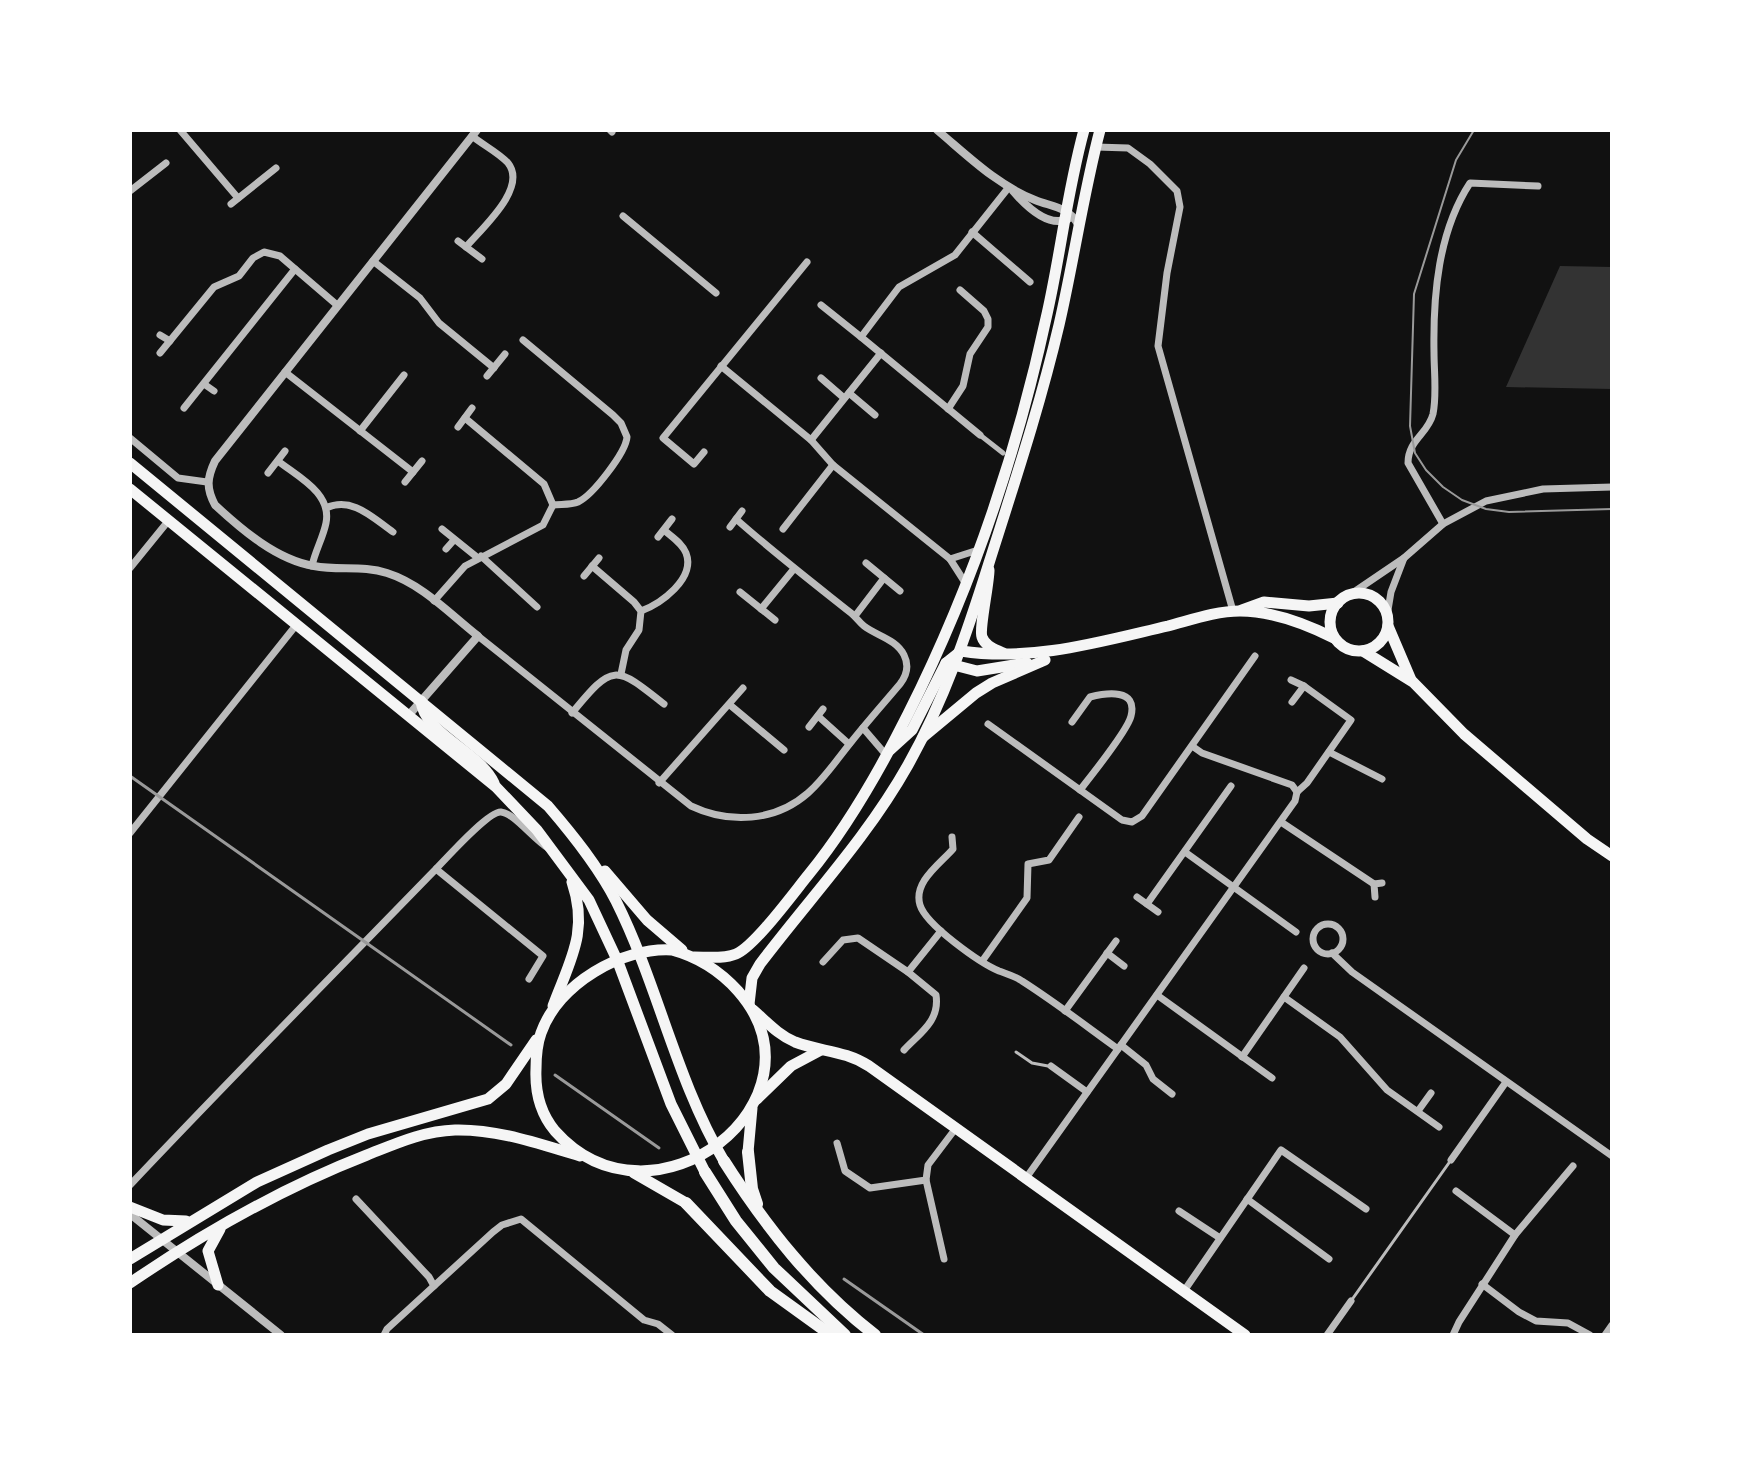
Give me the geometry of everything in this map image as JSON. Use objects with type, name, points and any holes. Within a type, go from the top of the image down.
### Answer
[{"type":"highway","points":[[748,1152],[752,1189],[763,1219]]},
{"type":"highway","points":[[724,1161],[763,1219],[831,1298],[875,1335]]},
{"type":"highway","points":[[705,1172],[736,1221],[774,1268],[845,1335]]},
{"type":"highway","points":[[686,1203],[751,1273],[786,1305],[831,1335]]},
{"type":"main road","points":[[130,1259],[257,1182],[328,1150],[368,1134],[488,1099],[512,1076],[563,999],[582,980],[618,962],[662,950],[691,956],[723,957],[736,954],[747,946],[823,857],[946,662],[961,651],[1015,485],[1050,360],[1084,130]]},
{"type":"main road","points":[[748,1152],[764,1054],[761,1032],[751,1007],[752,978],[861,840],[894,790],[923,737],[966,586],[1004,477],[1070,218],[1083,202],[1100,130]]},
{"type":"main road","points":[[130,463],[548,806],[668,941],[731,984],[782,1035],[821,1050],[840,1051],[860,1060],[1245,1335]]},
{"type":"main road","points":[[130,489],[496,787],[566,865],[589,900],[618,962],[671,1104],[705,1172]]},
{"type":"main road","points":[[989,561],[989,593],[981,633],[987,644],[1007,655]]},
{"type":"main road","points":[[961,651],[1007,655],[1065,650],[1237,611],[1264,602],[1309,606],[1362,594],[1375,599],[1413,682]]},
{"type":"main road","points":[[1334,638],[1330,623],[1333,609],[1343,599]]},
{"type":"main road","points":[[1237,611],[1302,622],[1334,638],[1347,649],[1363,651],[1413,682],[1464,734],[1587,839],[1612,856]]},
{"type":"main road","points":[[1363,651],[1380,642],[1387,621]]},
{"type":"main road","points":[[923,737],[984,688],[1065,650]]},
{"type":"main road","points":[[946,662],[986,671],[1045,660]]},
{"type":"main road","points":[[421,701],[422,713],[487,769],[496,787]]},
{"type":"main road","points":[[570,832],[614,897],[693,1100],[724,1161]]},
{"type":"main road","points":[[566,865],[580,905],[580,926],[577,943],[544,1027],[536,1055],[535,1081],[539,1102],[553,1128],[585,1157]]},
{"type":"main road","points":[[130,1283],[225,1222],[287,1189],[353,1160],[427,1133],[476,1130],[501,1133],[632,1172],[674,1166],[715,1145],[736,1129],[754,1103],[791,1066],[821,1050]]},
{"type":"main road","points":[[632,1172],[686,1203]]},
{"type":"main road","points":[[130,1207],[163,1220],[190,1221]]},
{"type":"main road","points":[[218,1285],[209,1248],[225,1222]]},
{"type":"street","points":[[180,130],[206,157],[235,201],[276,168]]},
{"type":"street","points":[[937,130],[1046,219],[1070,218]]},
{"type":"street","points":[[466,247],[510,194],[514,181],[508,163],[475,133],[215,461],[207,482],[215,505],[268,547],[293,561],[312,566],[385,572],[406,582],[434,601],[679,798],[704,812],[739,818],[759,816],[788,806],[808,793],[905,678],[906,662],[904,654],[895,645],[864,626],[793,570],[736,519]]},
{"type":"street","points":[[1096,147],[1128,148],[1177,191],[1178,215],[1158,346],[1237,611]]},
{"type":"street","points":[[130,191],[166,163]]},
{"type":"street","points":[[1443,524],[1408,463],[1408,453],[1433,414],[1437,280],[1445,241],[1470,183],[1538,186]]},
{"type":"street","points":[[1009,187],[1070,218]]},
{"type":"street","points":[[861,337],[899,287],[955,255],[1009,187]]},
{"type":"street","points":[[623,216],[716,293]]},
{"type":"street","points":[[972,232],[1030,282]]},
{"type":"street","points":[[458,241],[482,259]]},
{"type":"street","points":[[160,353],[214,287],[239,276],[256,255],[264,252],[275,253],[337,305]]},
{"type":"street","points":[[373,261],[420,298],[439,323],[494,368]]},
{"type":"street","points":[[704,452],[694,464],[663,438],[807,262]]},
{"type":"street","points":[[184,408],[295,269]]},
{"type":"street","points":[[948,409],[963,386],[970,354],[988,327],[984,311],[960,290]]},
{"type":"street","points":[[821,305],[1003,453]]},
{"type":"street","points":[[835,317],[841,309]]},
{"type":"street","points":[[160,335],[170,341]]},
{"type":"street","points":[[523,340],[613,415],[621,423],[627,437],[621,454],[586,496],[576,503],[553,505]]},
{"type":"street","points":[[811,440],[881,353]]},
{"type":"street","points":[[487,376],[505,354]]},
{"type":"street","points":[[721,366],[811,440],[833,465],[950,559],[966,586]]},
{"type":"street","points":[[285,372],[413,472]]},
{"type":"street","points":[[360,431],[404,375]]},
{"type":"street","points":[[821,378],[875,415]]},
{"type":"street","points":[[204,384],[214,391]]},
{"type":"street","points":[[458,427],[472,408]]},
{"type":"street","points":[[434,601],[455,575],[480,557],[539,528],[553,505],[543,483],[465,418]]},
{"type":"street","points":[[130,438],[178,478],[207,482]]},
{"type":"street","points":[[268,473],[285,451]]},
{"type":"street","points":[[278,461],[317,492],[326,508],[326,525],[312,566]]},
{"type":"street","points":[[405,482],[422,461]]},
{"type":"street","points":[[783,529],[833,465]]},
{"type":"street","points":[[1343,599],[1404,558],[1443,524],[1486,501],[1571,487],[1612,487]]},
{"type":"street","points":[[326,508],[354,505],[381,517],[393,532]]},
{"type":"street","points":[[730,527],[742,511]]},
{"type":"street","points":[[658,537],[672,519]]},
{"type":"street","points":[[130,568],[169,520]]},
{"type":"street","points":[[442,529],[480,557],[537,607]]},
{"type":"street","points":[[641,611],[661,602],[686,570],[688,561],[685,551],[664,530]]},
{"type":"street","points":[[446,549],[454,540]]},
{"type":"street","points":[[950,559],[980,549]]},
{"type":"street","points":[[584,576],[599,558]]},
{"type":"street","points":[[1387,621],[1391,592],[1404,558]]},
{"type":"street","points":[[866,563],[900,591]]},
{"type":"street","points":[[592,566],[641,611],[639,630],[626,650],[621,674]]},
{"type":"street","points":[[761,609],[793,570]]},
{"type":"street","points":[[855,616],[884,578]]},
{"type":"street","points":[[740,592],[775,620]]},
{"type":"street","points":[[130,833],[297,624]]},
{"type":"street","points":[[408,716],[478,636]]},
{"type":"street","points":[[988,724],[1122,820],[1132,822],[1142,816],[1255,656]]},
{"type":"street","points":[[572,713],[598,683],[608,676],[621,674],[633,679],[664,704]]},
{"type":"street","points":[[1026,1178],[1351,720],[1291,680]]},
{"type":"street","points":[[1292,702],[1304,686]]},
{"type":"street","points":[[659,783],[743,688]]},
{"type":"street","points":[[1072,722],[1090,697],[1117,692],[1131,706],[1129,722],[1080,790]]},
{"type":"street","points":[[730,705],[784,750]]},
{"type":"street","points":[[809,727],[820,712],[849,744]]},
{"type":"street","points":[[863,728],[888,754]]},
{"type":"street","points":[[1192,746],[1202,753],[1292,785],[1297,792]]},
{"type":"street","points":[[1329,752],[1382,779]]},
{"type":"street","points":[[1147,904],[1231,786]]},
{"type":"street","points":[[130,1185],[463,841],[494,813],[502,811],[553,851]]},
{"type":"street","points":[[983,960],[1027,898],[1028,864],[1049,860],[1079,817]]},
{"type":"street","points":[[1281,822],[1378,884],[1375,897]]},
{"type":"street","points":[[952,837],[953,849],[925,879],[919,896],[924,912],[941,931],[997,971],[1022,981],[1146,1065],[1153,1079],[1172,1094]]},
{"type":"street","points":[[1185,852],[1296,932]]},
{"type":"street","points":[[436,869],[543,956],[529,979]]},
{"type":"street","points":[[1137,897],[1158,912]]},
{"type":"street","points":[[1332,953],[1341,945],[1342,934],[1337,927],[1324,925],[1316,930],[1313,943],[1321,952],[1332,953],[1352,972],[1612,1156]]},
{"type":"street","points":[[908,972],[941,931]]},
{"type":"street","points":[[823,962],[839,943],[853,937],[863,940],[936,995],[932,1021],[904,1050]]},
{"type":"street","points":[[1065,1011],[1116,941]]},
{"type":"street","points":[[1107,953],[1124,966]]},
{"type":"street","points":[[1242,1057],[1304,968]]},
{"type":"street","points":[[1157,995],[1272,1078]]},
{"type":"street","points":[[1284,997],[1340,1037],[1387,1090],[1439,1127]]},
{"type":"street","points":[[1051,1066],[1087,1092]]},
{"type":"street","points":[[1451,1160],[1506,1082]]},
{"type":"street","points":[[1418,1111],[1431,1093]]},
{"type":"street","points":[[944,1259],[926,1180],[928,1165],[956,1128]]},
{"type":"street","points":[[837,1143],[845,1171],[870,1188],[926,1180]]},
{"type":"street","points":[[1184,1291],[1281,1150],[1366,1209]]},
{"type":"street","points":[[1453,1335],[1515,1235],[1573,1166]]},
{"type":"street","points":[[1456,1191],[1515,1235]]},
{"type":"street","points":[[356,1199],[434,1286]]},
{"type":"street","points":[[1247,1199],[1329,1259]]},
{"type":"street","points":[[1179,1211],[1220,1238]]},
{"type":"street","points":[[130,1214],[281,1335]]},
{"type":"street","points":[[384,1335],[502,1225],[521,1219],[644,1320],[658,1324],[672,1335]]},
{"type":"street","points":[[1482,1284],[1536,1321],[1568,1323],[1590,1335]]},
{"type":"street","points":[[1327,1335],[1351,1301]]},
{"type":"street","points":[[1605,1335],[1612,1325]]},
{"type":"lane","points":[[1016,1052],[1040,1066],[1051,1066]]},
{"type":"lane","points":[[1351,1301],[1451,1160]]},
{"type":"shaded area","points":[[1560,266],[1612,267],[1612,389],[1506,387]]},
{"type":"tram line","points":[[1474,130],[1456,160],[1414,294],[1410,426],[1415,453],[1443,487],[1462,500],[1486,509],[1509,512],[1612,509]]},
{"type":"railway","points":[[130,776],[511,1045]]},
{"type":"railway","points":[[555,1075],[659,1148]]},
{"type":"railway","points":[[844,1279],[924,1335]]}]
